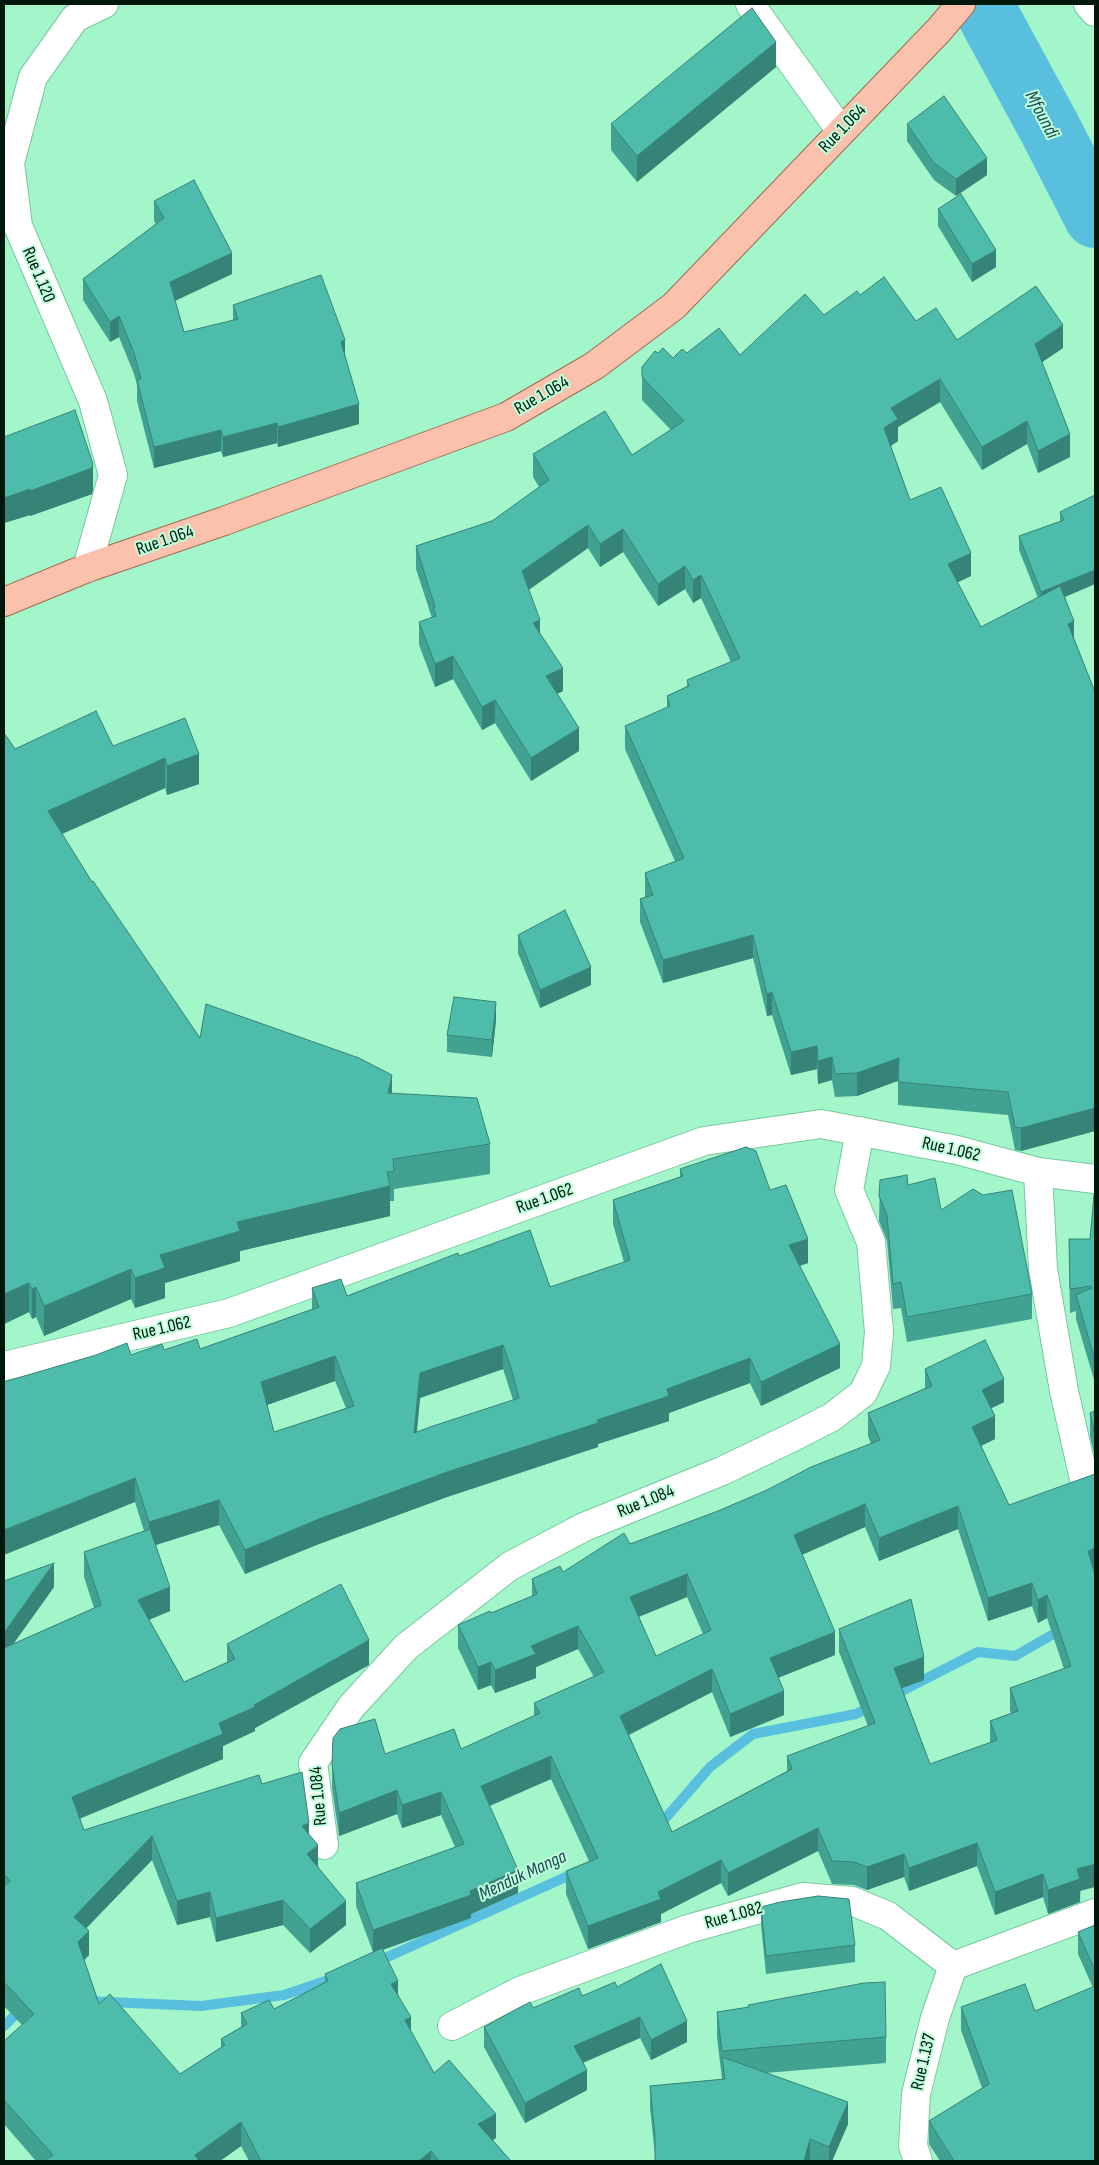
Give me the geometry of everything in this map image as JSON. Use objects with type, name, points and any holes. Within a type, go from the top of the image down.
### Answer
[{"type":"main road","name":"Rue 1.064","points":[[4,602],[87,568],[224,521],[506,417],[594,366],[674,306],[939,30],[961,4]]},
{"type":"street","name":"Rue 1.120","points":[[87,568],[113,475],[93,401],[18,226],[10,163],[33,77],[75,18],[104,4]]},
{"type":"street","points":[[750,4],[841,132]]},
{"type":"street","points":[[1088,4],[1095,12]]},
{"type":"street","name":"Rue 1.062","points":[[4,1366],[229,1313],[704,1141],[821,1124],[957,1150],[1038,1172],[1095,1178]]},
{"type":"street","name":"Rue 1.084","points":[[324,1845],[313,1762],[351,1707],[406,1646],[510,1566],[584,1527],[722,1471],[793,1437],[832,1417],[863,1393],[876,1366],[879,1332],[871,1242],[849,1190],[860,1130]]},
{"type":"street","points":[[1038,1172],[1043,1268],[1064,1391],[1084,1479]]},
{"type":"street","name":"Rue 1.082","points":[[452,2026],[520,1991],[688,1929],[803,1896],[852,1902],[888,1916],[953,1966]]},
{"type":"street","points":[[953,1966],[1095,1913]]},
{"type":"street","name":"Rue 1.137","points":[[918,2161],[913,2146],[916,2094],[935,2018],[953,1966]]},
{"type":"building","points":[[752,8],[776,42],[637,156],[611,124]]},
{"type":"building","points":[[944,96],[987,158],[956,179],[934,163],[907,124]]},
{"type":"building","points":[[194,180],[232,253],[170,282],[184,332],[238,319],[233,305],[321,275],[345,340],[341,342],[359,404],[278,427],[277,423],[223,437],[221,430],[154,447],[137,380],[141,379],[134,353],[119,316],[110,322],[83,279],[164,218],[154,201]]},
{"type":"building","points":[[961,194],[996,250],[972,264],[938,209]]},
{"type":"building","points":[[884,277],[916,321],[936,308],[957,340],[1036,286],[1063,325],[1035,344],[1070,434],[1038,451],[1027,421],[982,447],[940,379],[891,408],[898,419],[884,428],[910,500],[941,487],[971,553],[948,564],[981,627],[1060,586],[1074,621],[1068,624],[1095,692],[1095,1108],[1021,1128],[1015,1127],[1008,1092],[898,1082],[899,1058],[857,1073],[835,1074],[832,1057],[818,1061],[817,1046],[791,1052],[772,992],[767,994],[753,935],[663,960],[640,899],[653,895],[645,873],[684,858],[625,726],[670,706],[667,696],[689,686],[687,680],[740,658],[701,575],[693,580],[685,566],[658,584],[623,529],[600,544],[588,525],[522,571],[540,620],[533,623],[563,668],[546,676],[579,728],[531,758],[495,700],[482,707],[453,656],[435,664],[419,622],[436,616],[433,607],[435,607],[416,546],[492,521],[549,480],[533,454],[605,411],[632,455],[684,421],[642,377],[642,367],[655,351],[658,353],[663,348],[673,358],[682,349],[687,353],[719,328],[740,355],[805,294],[824,315],[857,291],[860,295]]},
{"type":"building","points":[[75,410],[93,464],[92,468],[30,491],[30,489],[4,498],[4,437]]},
{"type":"building","points":[[1095,495],[1095,570],[1041,592],[1019,536],[1064,520],[1060,512]]},
{"type":"building","points":[[96,711],[113,746],[185,718],[199,754],[167,766],[165,758],[48,811],[92,882],[200,1038],[206,1004],[359,1058],[392,1075],[388,1093],[477,1098],[490,1144],[393,1159],[394,1171],[387,1172],[390,1186],[237,1222],[240,1231],[160,1255],[165,1268],[135,1278],[131,1269],[44,1306],[36,1287],[32,1289],[29,1283],[4,1294],[4,733],[15,749]]},
{"type":"building","points":[[565,910],[591,967],[540,990],[518,935]]},
{"type":"building","points":[[454,997],[496,1002],[492,1040],[447,1035]]},
{"type":"building","points":[[746,1147],[756,1151],[770,1190],[786,1185],[808,1239],[789,1245],[840,1344],[761,1382],[750,1358],[667,1389],[669,1396],[597,1420],[598,1423],[447,1472],[319,1519],[245,1550],[219,1500],[149,1522],[135,1478],[4,1530],[4,1382],[96,1355],[127,1343],[131,1355],[162,1344],[164,1350],[197,1339],[200,1349],[319,1307],[312,1288],[341,1279],[347,1296],[458,1253],[459,1256],[530,1230],[550,1287],[630,1260],[613,1200],[683,1176],[680,1169]],"holes":[[[503,1345],[519,1398],[414,1433],[420,1373]],[[335,1356],[354,1406],[274,1432],[261,1382]]]},
{"type":"building","points":[[907,1175],[908,1185],[935,1178],[941,1210],[973,1189],[983,1195],[1012,1190],[1032,1294],[907,1317],[901,1282],[893,1284],[887,1215],[879,1196],[880,1180]]},
{"type":"building","points":[[1094,1195],[1095,1360],[1076,1295],[1092,1288],[1091,1286],[1070,1289],[1069,1239],[1090,1239]]},
{"type":"building","points":[[985,1340],[1004,1379],[982,1390],[995,1416],[972,1427],[1009,1505],[1095,1474],[1095,1548],[1088,1551],[1095,1575],[1095,1864],[1077,1869],[1080,1879],[1048,1890],[1043,1874],[995,1892],[977,1843],[909,1868],[904,1854],[867,1867],[854,1862],[832,1861],[818,1828],[728,1873],[721,1860],[658,1892],[661,1899],[588,1926],[566,1871],[598,1858],[551,1756],[481,1786],[518,1870],[470,1891],[471,1895],[373,1930],[356,1883],[464,1844],[441,1792],[402,1805],[397,1790],[339,1813],[332,1764],[333,1738],[340,1729],[375,1719],[385,1754],[454,1729],[461,1749],[540,1713],[534,1703],[604,1672],[578,1626],[531,1646],[536,1654],[495,1670],[491,1662],[478,1667],[458,1625],[537,1594],[532,1579],[560,1566],[563,1572],[624,1533],[630,1544],[718,1511],[767,1490],[811,1467],[880,1440],[868,1413],[932,1386],[925,1369]],"holes":[[[865,1504],[879,1538],[958,1506],[988,1598],[1032,1583],[1038,1600],[1047,1595],[1071,1666],[1010,1688],[1018,1711],[990,1721],[997,1740],[930,1764],[894,1668],[924,1657],[911,1599],[839,1629],[875,1723],[787,1756],[792,1769],[672,1832],[620,1716],[712,1669],[730,1714],[784,1691],[770,1658],[835,1632],[794,1535]],[[687,1574],[711,1630],[656,1656],[630,1597]]]},
{"type":"building","points":[[1095,1411],[1095,1435],[1090,1413]]},
{"type":"building","points":[[150,1529],[170,1587],[138,1600],[184,1682],[235,1659],[227,1644],[341,1584],[369,1640],[254,1705],[255,1707],[219,1723],[223,1734],[72,1797],[84,1830],[259,1775],[262,1784],[302,1772],[309,1823],[302,1826],[318,1845],[307,1854],[346,1901],[310,1929],[283,1900],[216,1918],[210,1892],[177,1901],[152,1836],[74,1917],[89,1931],[78,1942],[99,2004],[110,1994],[180,2074],[225,2045],[221,2039],[247,2024],[241,2013],[269,2000],[274,2009],[328,1981],[325,1974],[382,1948],[398,1981],[391,1984],[411,2017],[405,2020],[434,2073],[449,2060],[496,2114],[478,2124],[511,2161],[439,2161],[431,2151],[419,2161],[261,2161],[241,2122],[195,2155],[199,2161],[44,2161],[53,2155],[4,2100],[4,2041],[34,2014],[4,1982],[4,1886],[10,1881],[4,1874],[4,1648],[101,1605],[84,1552]]},
{"type":"building","points":[[54,1563],[4,1633],[4,1581]]},
{"type":"building","points":[[818,1896],[849,1899],[855,1945],[766,1956],[761,1907]]},
{"type":"building","points":[[1095,1925],[1095,1971],[1078,1932]]},
{"type":"building","points":[[661,1964],[687,2021],[651,2040],[640,2017],[574,2046],[587,2070],[525,2103],[484,2027],[530,2002],[533,2008],[579,1988],[582,1996],[615,1982],[617,1987]]},
{"type":"building","points":[[885,1982],[886,2037],[722,2051],[717,2012],[864,1983]]},
{"type":"building","points":[[1025,1984],[1035,2011],[1095,1986],[1095,2161],[954,2161],[929,2121],[989,2084],[961,2007]]},
{"type":"building","points":[[722,2057],[848,2102],[829,2147],[810,2139],[804,2161],[655,2161],[655,2136],[650,2086],[725,2079]]},
{"type":"waterway","name":"Mfoundi","points":[[987,13],[1095,217]]},
{"type":"waterway","name":"Menduk Manga","points":[[892,1696],[978,1652],[1015,1656],[1064,1628]]},
{"type":"waterway","name":"Menduk Manga","points":[[657,1828],[710,1767],[753,1734],[856,1714],[872,1706]]},
{"type":"waterway","name":"Menduk Manga","points":[[374,1963],[577,1872]]},
{"type":"waterway","name":"Menduk Manga","points":[[85,2001],[201,2006],[284,1995],[337,1977]]},
{"type":"waterway","name":"Menduk Manga","points":[[4,2026],[23,2007]]}]
